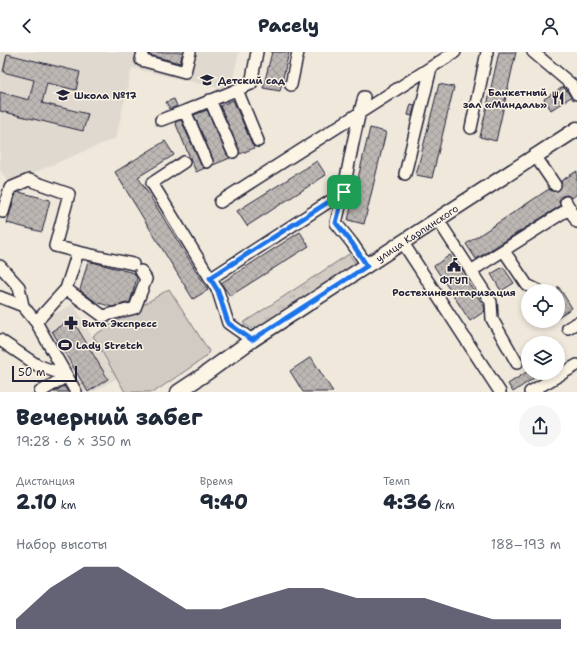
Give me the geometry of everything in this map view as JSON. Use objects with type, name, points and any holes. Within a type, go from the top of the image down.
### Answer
[{"type":"main road","name":"улица Карпинского","points":[[178,392],[252,340],[577,129]]},
{"type":"street","points":[[143,52],[141,60],[185,72],[190,52]]},
{"type":"street","points":[[161,120],[251,84],[257,52]]},
{"type":"street","points":[[291,85],[298,52]]},
{"type":"street","points":[[220,202],[455,52]]},
{"type":"street","points":[[471,128],[487,52]]},
{"type":"street","points":[[532,52],[572,85],[577,94]]},
{"type":"street","points":[[405,174],[431,68]]},
{"type":"street","points":[[237,90],[258,141]]},
{"type":"street","points":[[364,97],[336,223],[352,243],[367,266]]},
{"type":"street","points":[[210,100],[233,152]]},
{"type":"street","points":[[185,111],[207,162]]},
{"type":"street","points":[[536,157],[555,185]]},
{"type":"street","points":[[184,162],[152,182],[218,291],[228,323],[252,340]]},
{"type":"street","points":[[3,212],[10,188],[29,180],[69,194],[56,246],[137,267],[146,279],[135,308],[103,316],[66,289]]},
{"type":"street","points":[[210,278],[344,192]]},
{"type":"street","points":[[471,271],[504,251],[568,205],[577,220]]},
{"type":"street","points":[[438,220],[491,302],[492,319],[517,363]]},
{"type":"street","points":[[403,243],[500,392]]},
{"type":"street","points":[[504,251],[526,284]]},
{"type":"street","points":[[36,322],[66,289],[78,252]]},
{"type":"street","points":[[0,266],[18,287],[23,306],[36,322],[76,392]]},
{"type":"street","points":[[0,297],[23,306]]},
{"type":"street","points":[[0,340],[37,365],[67,376]]},
{"type":"street","points":[[530,392],[577,365]]},
{"type":"street","points":[[40,392],[67,376]]},
{"type":"shaded area","name":"Школа №17","points":[[0,52],[239,52],[230,91],[132,68],[116,138],[9,183],[0,170]]},
{"type":"shaded area","points":[[73,304],[117,378],[93,392],[71,392],[35,325]]},
{"type":"green space","points":[[349,254],[356,264],[253,330],[243,323]]},
{"type":"green space","points":[[169,289],[209,351],[206,357],[154,392],[125,392],[93,336]]},
{"type":"building","points":[[150,52],[183,52],[180,63],[149,55]]},
{"type":"building","points":[[272,52],[289,52],[280,91],[263,88]]},
{"type":"building","points":[[499,52],[516,52],[496,141],[480,137]]},
{"type":"building","points":[[7,54],[80,72],[76,90],[47,83],[42,103],[88,114],[83,131],[0,111],[0,92],[29,100],[34,80],[3,72]]},
{"type":"building","points":[[439,84],[454,87],[432,178],[416,175]]},
{"type":"building","name":"Банкетный зал «Миндаль»","points":[[563,87],[571,97],[551,110],[544,99]]},
{"type":"building","points":[[174,99],[177,106],[170,109],[166,102]]},
{"type":"building","points":[[233,100],[254,148],[240,154],[220,106]]},
{"type":"building","points":[[411,104],[415,105],[412,116],[408,115]]},
{"type":"building","points":[[207,110],[227,155],[230,158],[213,165],[213,159],[194,115]]},
{"type":"building","points":[[181,120],[201,165],[205,168],[196,172],[175,122]]},
{"type":"building","points":[[370,128],[386,132],[364,224],[348,220]]},
{"type":"building","points":[[165,141],[174,155],[138,177],[208,290],[193,299],[115,172]]},
{"type":"building","points":[[317,161],[326,175],[247,226],[237,211]]},
{"type":"building","points":[[577,171],[577,194],[572,198],[567,195],[562,196],[559,201],[560,206],[476,259],[466,244],[549,189],[552,191],[559,191],[561,188],[561,181]]},
{"type":"building","points":[[19,192],[50,200],[42,232],[7,223],[16,193]]},
{"type":"building","points":[[300,232],[309,246],[230,296],[221,283]]},
{"type":"building","points":[[450,255],[484,306],[485,311],[470,321],[434,266]]},
{"type":"building","points":[[88,261],[134,273],[137,278],[130,302],[112,307],[96,302],[81,291],[80,290]]},
{"type":"building","points":[[503,267],[514,283],[501,291],[491,274]]},
{"type":"building","points":[[565,297],[572,308],[565,312]]},
{"type":"building","points":[[72,319],[108,379],[88,392],[52,331]]},
{"type":"building","points":[[311,357],[333,392],[303,392],[290,371]]},
{"type":"building","points":[[521,376],[521,380],[531,380],[513,392],[508,384]]},
{"type":"building","points":[[64,386],[68,392],[54,392]]},
{"type":"tunnel","points":[[555,185],[566,202]]},
{"type":"place","name":"Детский сад","points":[[207,80]]},
{"type":"place","name":"Школа №17","points":[[63,95]]},
{"type":"place","name":"Банкетный зал «Миндаль»","points":[[558,98]]},
{"type":"place","name":"ФГУП Ростехинвентаризация","points":[[454,265]]},
{"type":"place","name":"Вита Экспресс","points":[[71,323]]},
{"type":"place","name":"Lady Stretch","points":[[65,345]]},
{"type":"route","points":[[344,192],[336,223],[352,243],[367,266],[252,340],[228,323],[218,291],[210,278],[344,192]]}]
